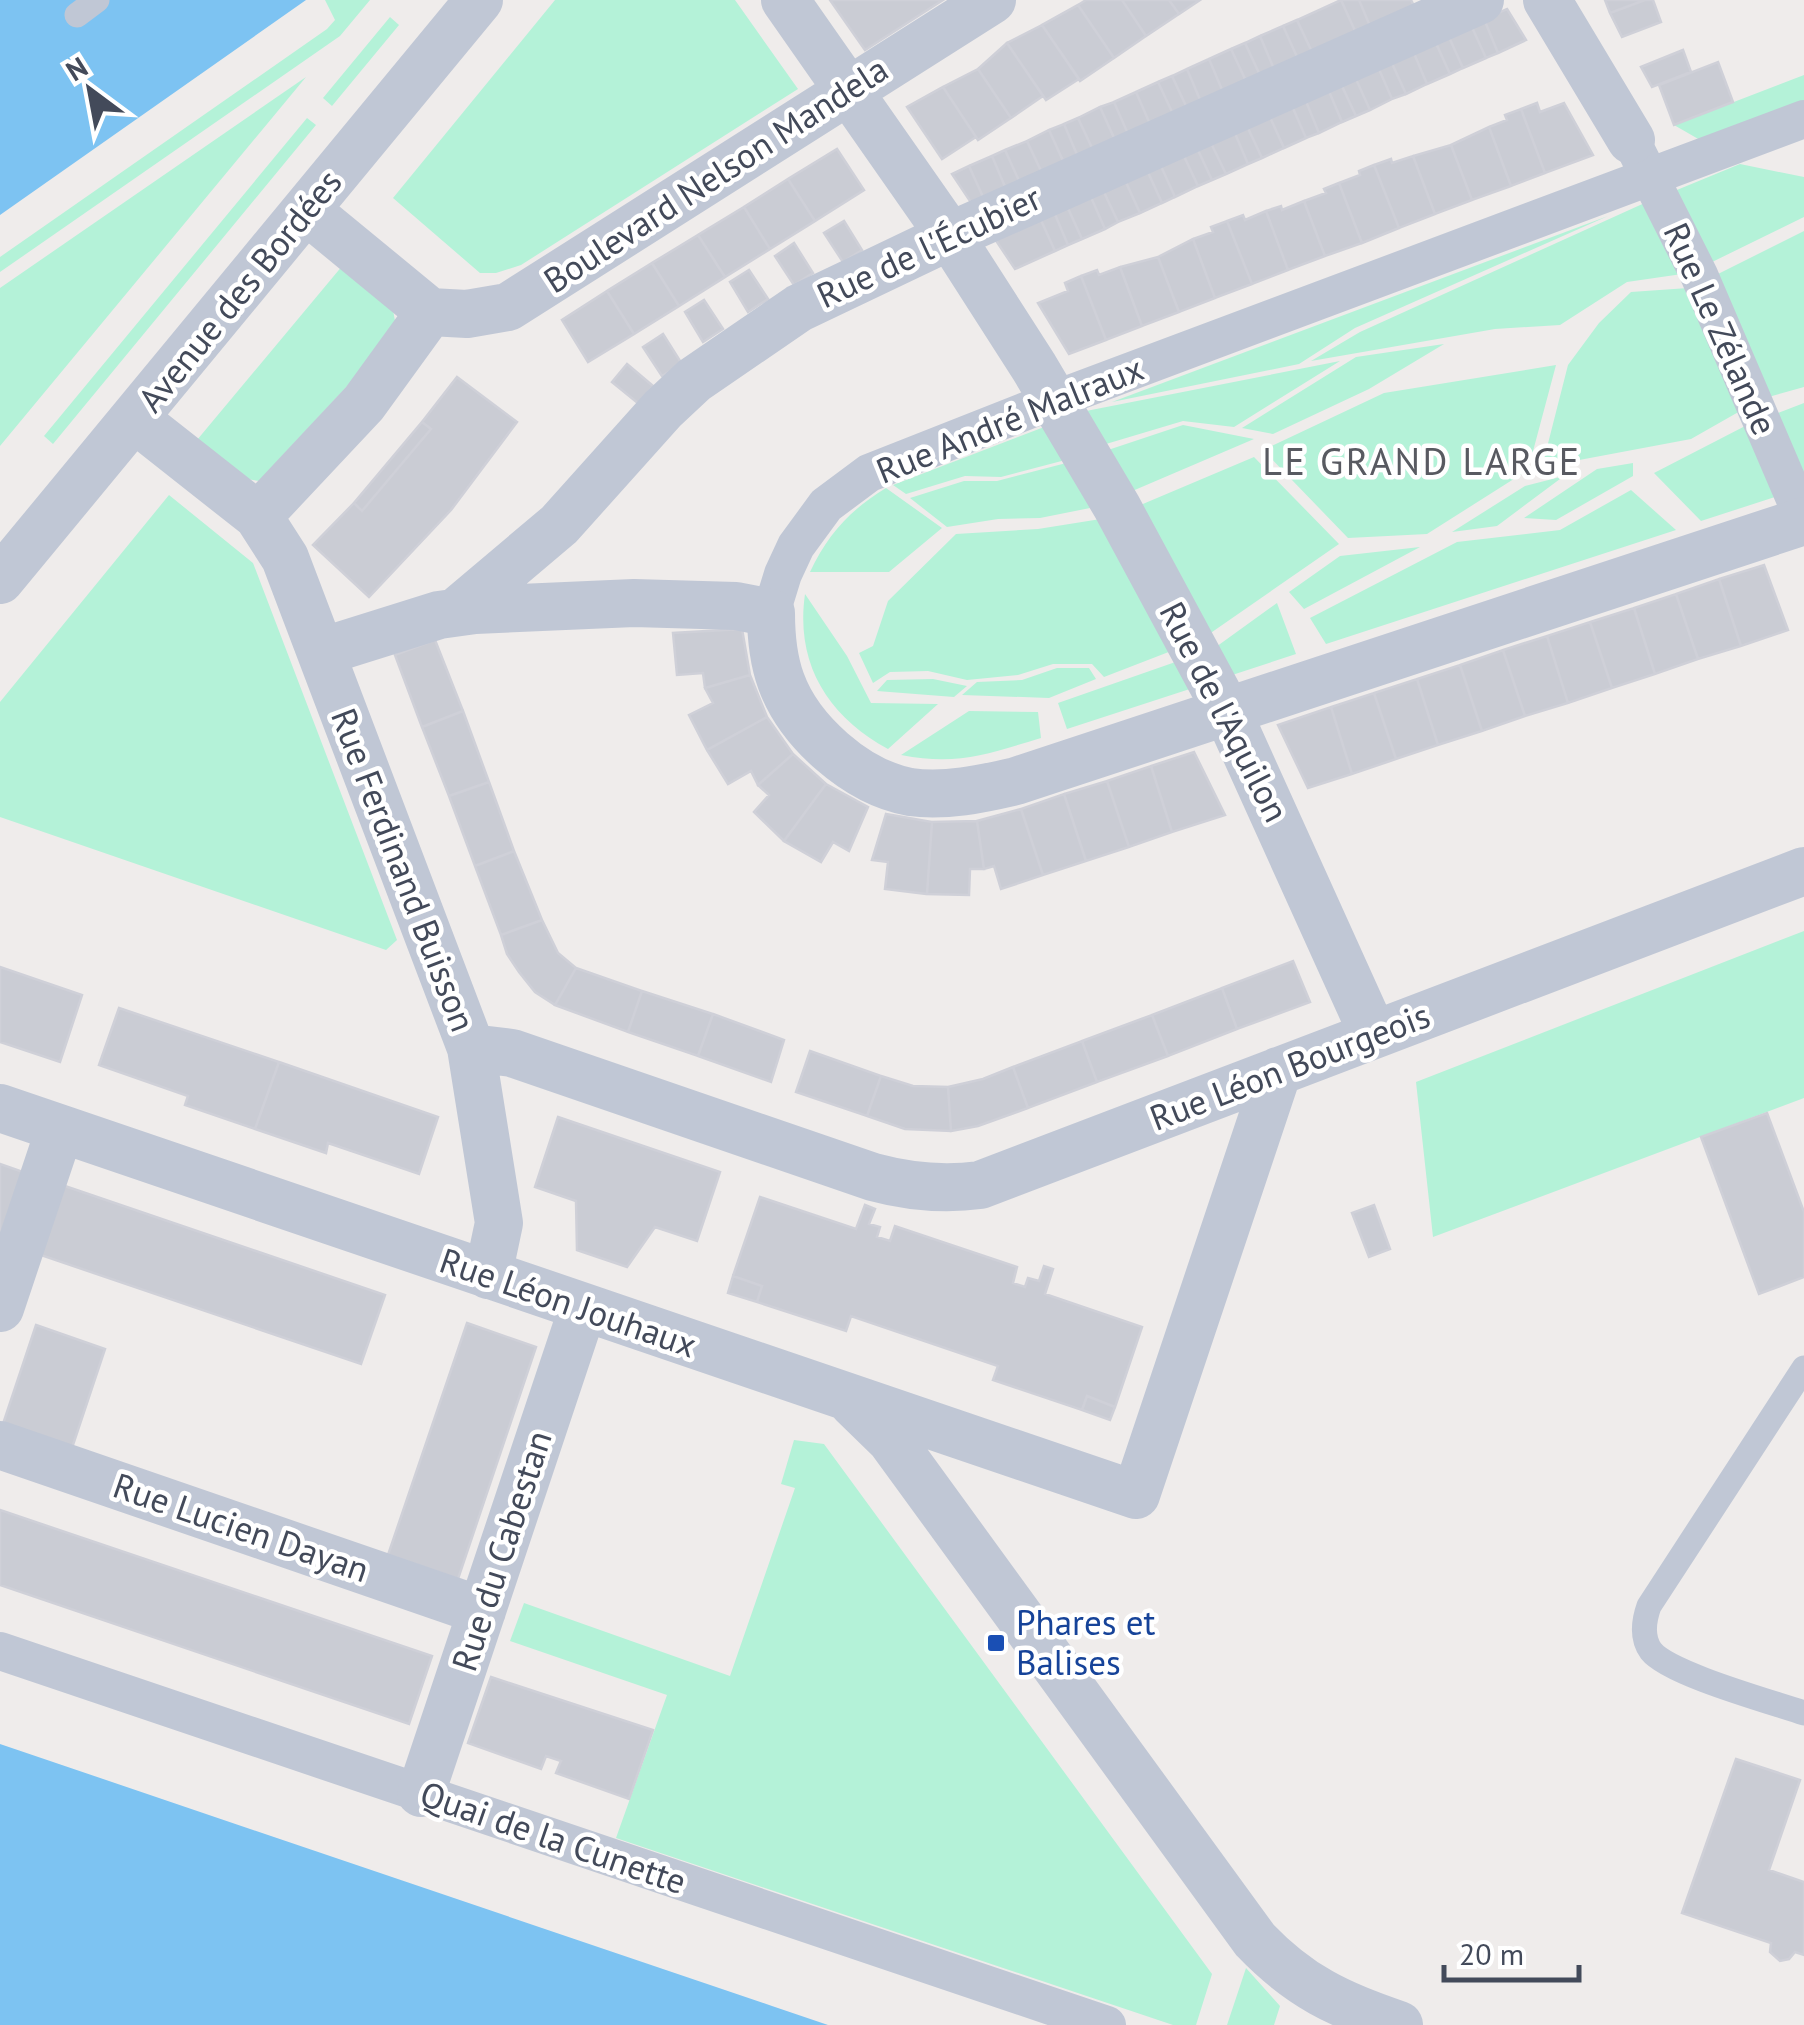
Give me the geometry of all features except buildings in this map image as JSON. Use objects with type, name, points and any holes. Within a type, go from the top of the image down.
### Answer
[{"type":"street","name":"Avenue des Bordées","points":[[0,580],[479,0]]},
{"type":"street","name":"Rue de l'Aquilon","points":[[785,0],[950,236],[1117,507],[1227,711],[1373,1034]]},
{"type":"street","name":"Boulevard Nelson Mandela","points":[[430,312],[468,314],[508,307],[992,0]]},
{"type":"street","name":"Rue de l'Écubier","points":[[457,612],[559,525],[663,409],[709,368],[799,308],[950,236],[1480,0]]},
{"type":"street","points":[[1547,0],[1641,158]]},
{"type":"street","name":"Rue André Malraux","points":[[1804,119],[1641,158],[894,462],[844,490],[826,505],[796,546],[782,574],[771,613],[774,657],[781,683],[812,731],[851,765],[909,792],[957,792],[1016,781],[1804,520]]},
{"type":"street","name":"Rue Le Zélande","points":[[1641,158],[1699,276],[1804,520]]},
{"type":"street","points":[[258,516],[364,403],[430,312],[306,210]]},
{"type":"street","name":"Rue Ferdinand Buisson","points":[[134,418],[258,516],[285,558],[470,1048],[512,1053],[770,1142]]},
{"type":"street","points":[[321,652],[457,612],[634,603],[719,605],[771,613]]},
{"type":"street","name":"Rue Léon Bourgeois","points":[[770,1142],[900,1184],[950,1189],[980,1185],[1804,872]]},
{"type":"street","points":[[470,1048],[499,1223],[488,1275]]},
{"type":"street","name":"Rue Léon Jouhaux","points":[[0,1108],[1136,1494],[1278,1071]]},
{"type":"street","points":[[0,1308],[60,1129]]},
{"type":"street","name":"Rue du Cabestan","points":[[421,1793],[583,1308]]},
{"type":"street","points":[[846,1398],[891,1440],[1255,1940],[1294,1978],[1316,1992],[1399,2025]]},
{"type":"street","name":"Rue Lucien Dayan","points":[[0,1445],[482,1612]]},
{"type":"street","name":"Quai de la Cunette","points":[[0,1651],[1107,2025]]},
{"type":"lane","points":[[1804,1368],[1648,1606],[1644,1628],[1650,1650],[1670,1666],[1804,1713]]},
{"type":"green space","points":[[325,0],[370,0],[340,36],[0,272],[0,257],[327,29],[335,20]]},
{"type":"green space","points":[[555,0],[735,0],[798,89],[521,265],[496,273],[480,273],[393,198]]},
{"type":"green space","points":[[390,17],[399,25],[332,106],[323,98]]},
{"type":"green space","points":[[1804,75],[1804,104],[1707,144],[1674,125]]},
{"type":"green space","points":[[306,77],[0,446],[0,288]]},
{"type":"green space","points":[[307,118],[316,125],[53,444],[44,436]]},
{"type":"green space","points":[[1740,164],[1804,177],[1804,217],[1706,265],[1672,192]]},
{"type":"green space","points":[[1649,201],[1682,274],[1627,282],[1560,325],[1495,329],[1311,361],[1360,332]]},
{"type":"green space","points":[[1608,216],[1355,328],[1299,364],[1112,402]]},
{"type":"green space","points":[[1804,231],[1804,387],[1765,398],[1712,277]]},
{"type":"green space","points":[[343,265],[393,310],[395,321],[364,368],[259,481],[247,479],[197,440]]},
{"type":"green space","points":[[1688,288],[1742,410],[1691,439],[1542,467],[1568,365],[1599,323],[1631,292]]},
{"type":"green space","points":[[1444,344],[1369,389],[1273,434],[1242,428],[1356,357]]},
{"type":"green space","points":[[1340,361],[1234,427],[1183,421],[1096,447],[1086,411]]},
{"type":"green space","points":[[1556,365],[1528,470],[1427,534],[1348,538],[1263,450],[1384,393]]},
{"type":"green space","points":[[1804,403],[1804,487],[1773,415]]},
{"type":"green space","points":[[1052,424],[1073,458],[1001,477],[965,476],[906,494],[893,485]]},
{"type":"green space","points":[[1749,424],[1778,496],[1701,521],[1654,473]]},
{"type":"green space","points":[[1183,425],[1254,439],[1123,495],[1099,453]]},
{"type":"green space","points":[[1254,457],[1339,544],[1202,639],[1131,509]]},
{"type":"green space","points":[[1074,461],[1100,506],[1040,518],[998,519],[947,527],[910,498],[964,481],[997,481]]},
{"type":"green space","points":[[1633,463],[1633,476],[1556,520],[1524,518],[1597,469]]},
{"type":"green space","points":[[1564,476],[1497,526],[1452,532],[1525,486]]},
{"type":"green space","points":[[886,488],[942,528],[889,572],[810,572],[841,524]]},
{"type":"green space","points":[[1631,490],[1676,530],[1326,644],[1310,618],[1457,542],[1560,530]]},
{"type":"green space","points":[[169,495],[253,563],[397,940],[386,950],[0,817],[0,702]]},
{"type":"green space","points":[[1107,518],[1179,648],[1104,677],[1092,664],[1053,664],[1018,675],[967,680],[928,671],[890,672],[873,683],[859,653],[873,646],[888,601],[956,534],[1038,529]]},
{"type":"green space","points":[[1420,547],[1304,609],[1289,592],[1340,556]]},
{"type":"green space","points":[[805,594],[847,656],[871,703],[938,704],[888,749],[848,721],[820,685],[805,643]]},
{"type":"green space","points":[[1277,603],[1296,654],[1223,678],[1209,652]]},
{"type":"green space","points":[[1184,659],[1199,686],[1067,729],[1058,703]]},
{"type":"green space","points":[[1057,668],[1089,668],[1096,679],[1049,698],[962,695],[977,682],[1022,680]]},
{"type":"green space","points":[[933,679],[967,686],[954,697],[877,691],[887,680]]},
{"type":"green space","points":[[969,711],[1038,712],[1041,738],[956,759],[901,755]]},
{"type":"green space","points":[[1804,931],[1804,1098],[1433,1237],[1416,1082]]},
{"type":"green space","points":[[794,1440],[824,1444],[1212,1974],[1196,2025],[1173,2025],[616,1838],[667,1695],[510,1641],[524,1603],[730,1676],[795,1488],[781,1484]]},
{"type":"green space","points":[[1246,1968],[1280,2006],[1274,2025],[1227,2025]]},
{"type":"water","points":[[0,0],[306,0],[0,215]]},
{"type":"water","points":[[0,1744],[772,2006],[828,2025],[0,2025]]},
{"type":"place","name":"Phares et Balises","points":[[996,1643]]},
{"type":"district","name":"LE GRAND LARGE","points":[[1422,462]]}]
